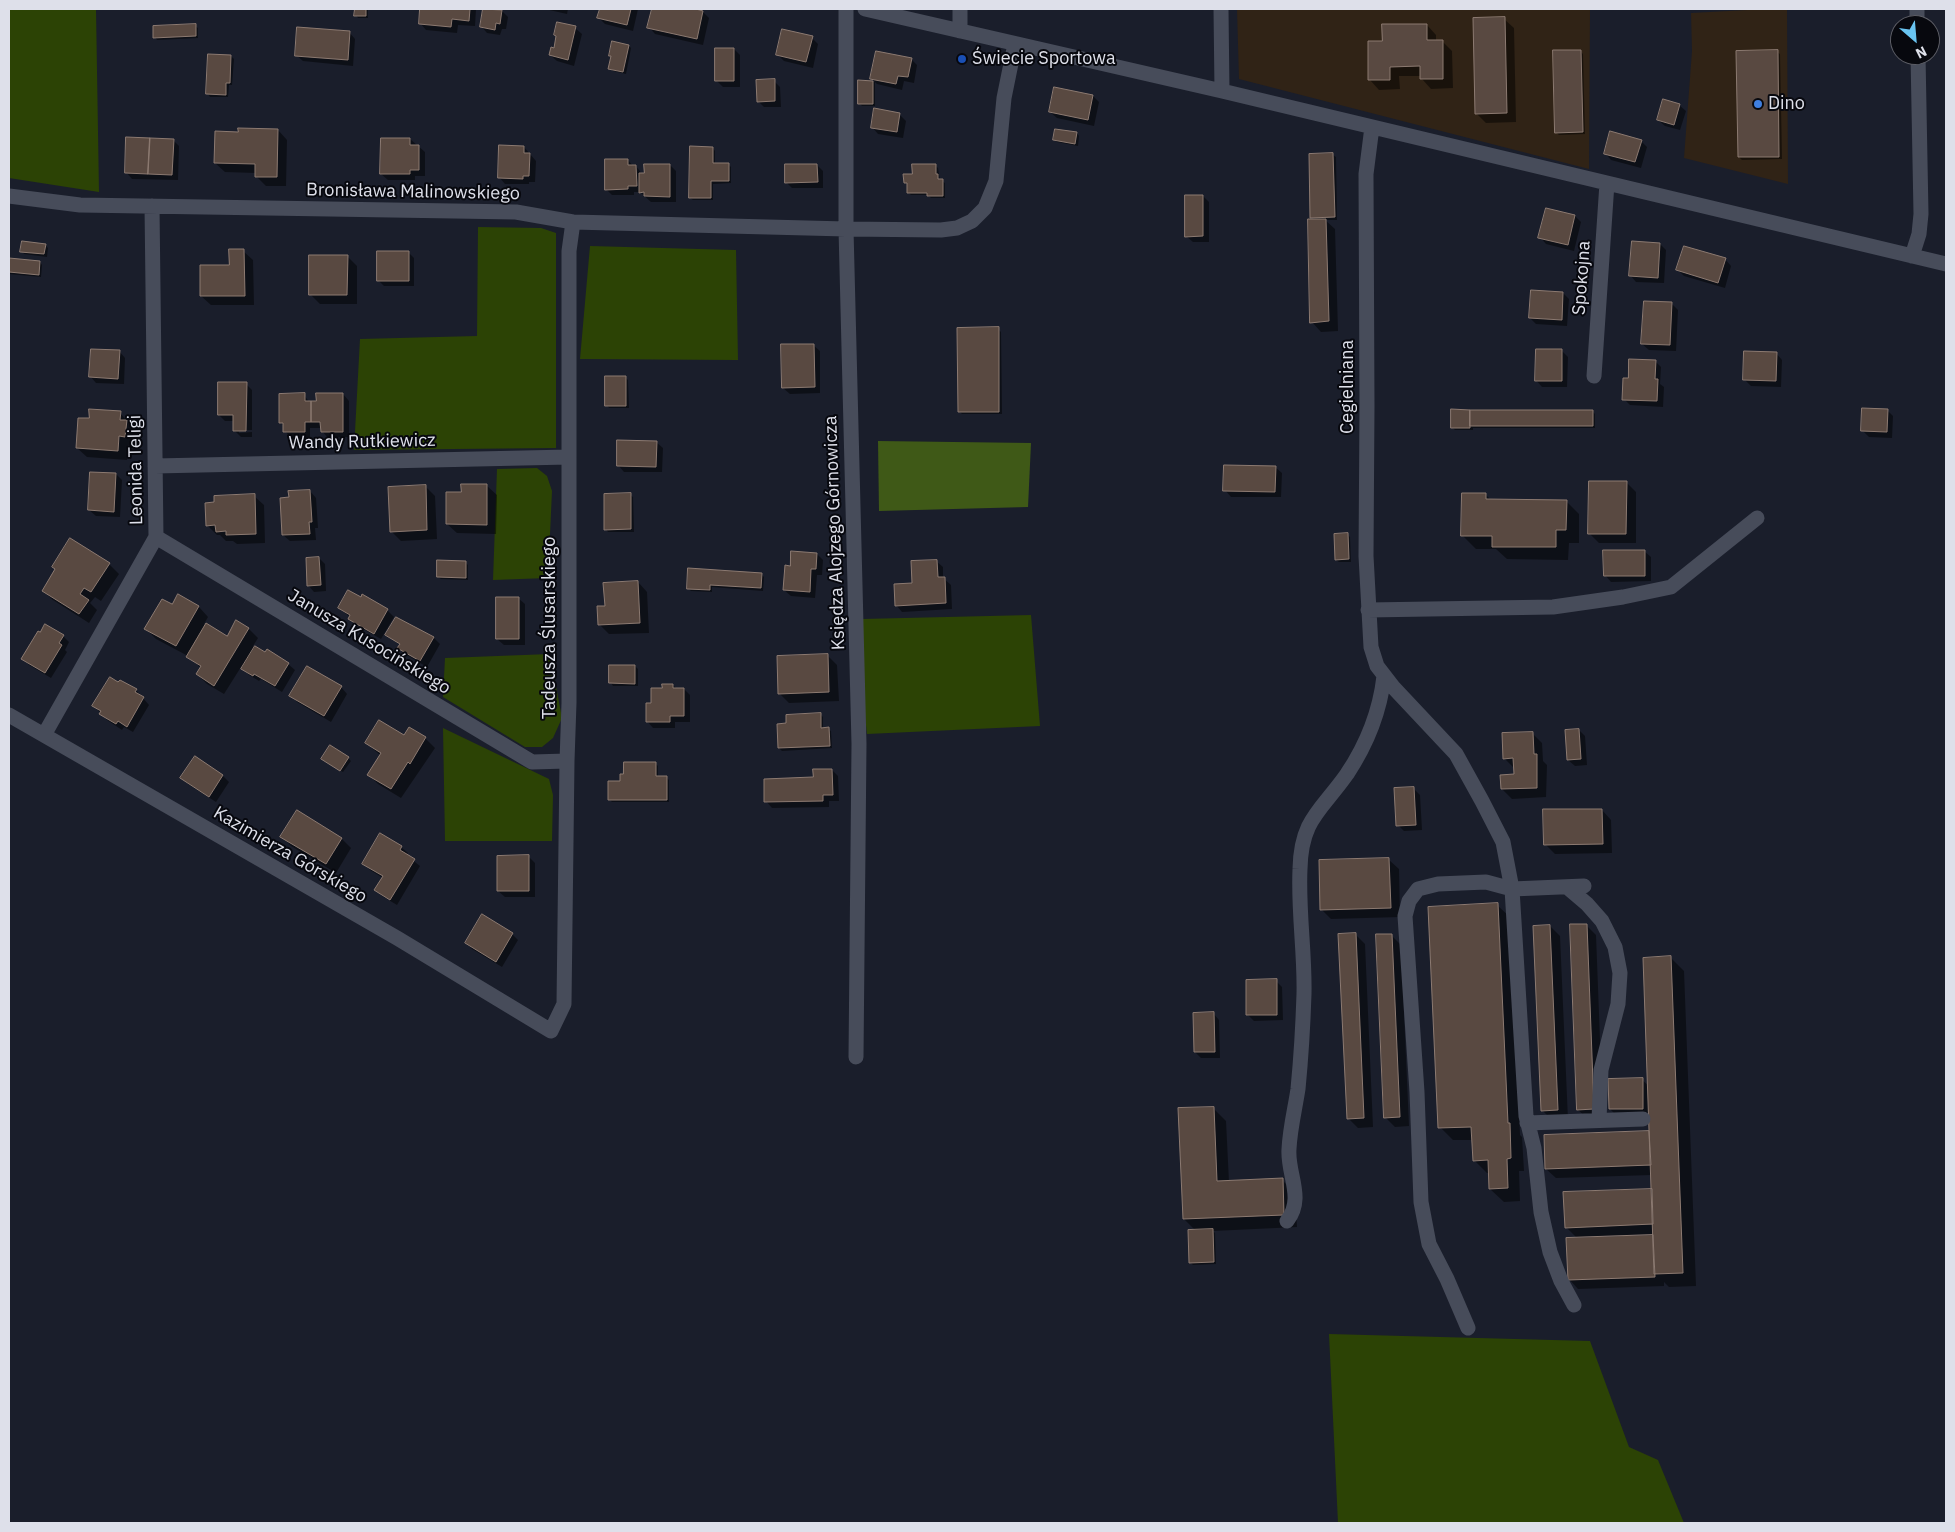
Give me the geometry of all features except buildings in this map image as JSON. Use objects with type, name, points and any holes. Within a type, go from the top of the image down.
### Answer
[{"type":"street","name":"Księdza Alojzego Górnowicza","points":[[846,9],[846,229],[859,744],[856,1057]]},
{"type":"street","points":[[865,9],[1222,91],[1946,264]]},
{"type":"street","points":[[960,9],[960,31]]},
{"type":"street","points":[[1221,9],[1222,91]]},
{"type":"street","name":"Bronisława Malinowskiego","points":[[9,196],[80,205],[516,212],[573,222],[846,229],[941,230],[958,228],[972,221],[985,208],[996,181],[1004,98],[1015,44]]},
{"type":"street","points":[[1912,256],[1919,234],[1921,214],[1918,65]]},
{"type":"street","name":"Cegielniana","points":[[1372,127],[1366,174],[1368,406],[1366,556],[1371,647],[1377,666],[1384,676],[1456,754],[1503,842],[1512,889],[1527,1123],[1534,1148],[1540,1212],[1550,1252],[1561,1281],[1574,1305]]},
{"type":"street","name":"Spokojna","points":[[1594,376],[1607,183]]},
{"type":"street","name":"Leonida Teligi","points":[[44,734],[156,537],[152,206]]},
{"type":"street","name":"Tadeusza Ślusarskiego","points":[[551,1031],[564,1004],[569,703],[569,250],[573,222]]},
{"type":"street","name":"Wandy Rutkiewicz","points":[[154,466],[569,456]]},
{"type":"street","points":[[1368,610],[1554,607],[1623,597],[1671,587],[1757,518]]},
{"type":"street","name":"Janusza Kusocińskiego","points":[[156,537],[532,762],[567,761]]},
{"type":"street","points":[[1287,1222],[1294,1213],[1296,1198],[1288,1151],[1298,1088],[1304,993],[1300,872],[1302,842],[1307,827],[1319,808],[1347,773],[1368,736],[1381,700],[1384,676]]},
{"type":"street","name":"Kazimierza Górskiego","points":[[9,715],[397,938],[551,1031]]},
{"type":"street","points":[[1468,1328],[1447,1279],[1429,1244],[1421,1202],[1417,1092],[1404,916],[1410,901],[1418,889],[1438,884],[1486,882],[1512,889],[1584,886]]},
{"type":"street","points":[[1567,887],[1587,904],[1602,921],[1615,947],[1620,974],[1618,1004],[1601,1070],[1599,1120]]},
{"type":"street","points":[[1527,1123],[1643,1119]]},
{"type":"shaded area","points":[[1237,9],[1590,9],[1589,169],[1239,79]]},
{"type":"shaded area","points":[[1787,9],[1788,184],[1684,158],[1692,51],[1691,13]]},
{"type":"green space","points":[[9,9],[96,9],[99,192],[9,178]]},
{"type":"green space","points":[[478,227],[541,228],[556,233],[556,448],[354,450],[360,339],[477,336]]},
{"type":"green space","points":[[590,246],[736,250],[738,360],[580,359]]},
{"type":"green space","points":[[878,441],[1031,443],[1028,507],[879,511]]},
{"type":"green space","points":[[537,468],[547,476],[552,491],[548,578],[493,580],[497,469]]},
{"type":"green space","points":[[1031,615],[1040,726],[867,734],[863,698],[862,619]]},
{"type":"green space","points":[[550,654],[562,718],[553,738],[542,747],[525,747],[443,697],[445,658]]},
{"type":"green space","points":[[443,728],[549,779],[553,795],[552,841],[445,841]]},
{"type":"green space","points":[[1329,1334],[1590,1341],[1629,1447],[1658,1460],[1684,1523],[1338,1523]]},
{"type":"place","name":"Świecie Sportowa","points":[[962,59]]},
{"type":"place","name":"Dino","points":[[1758,104]]}]
